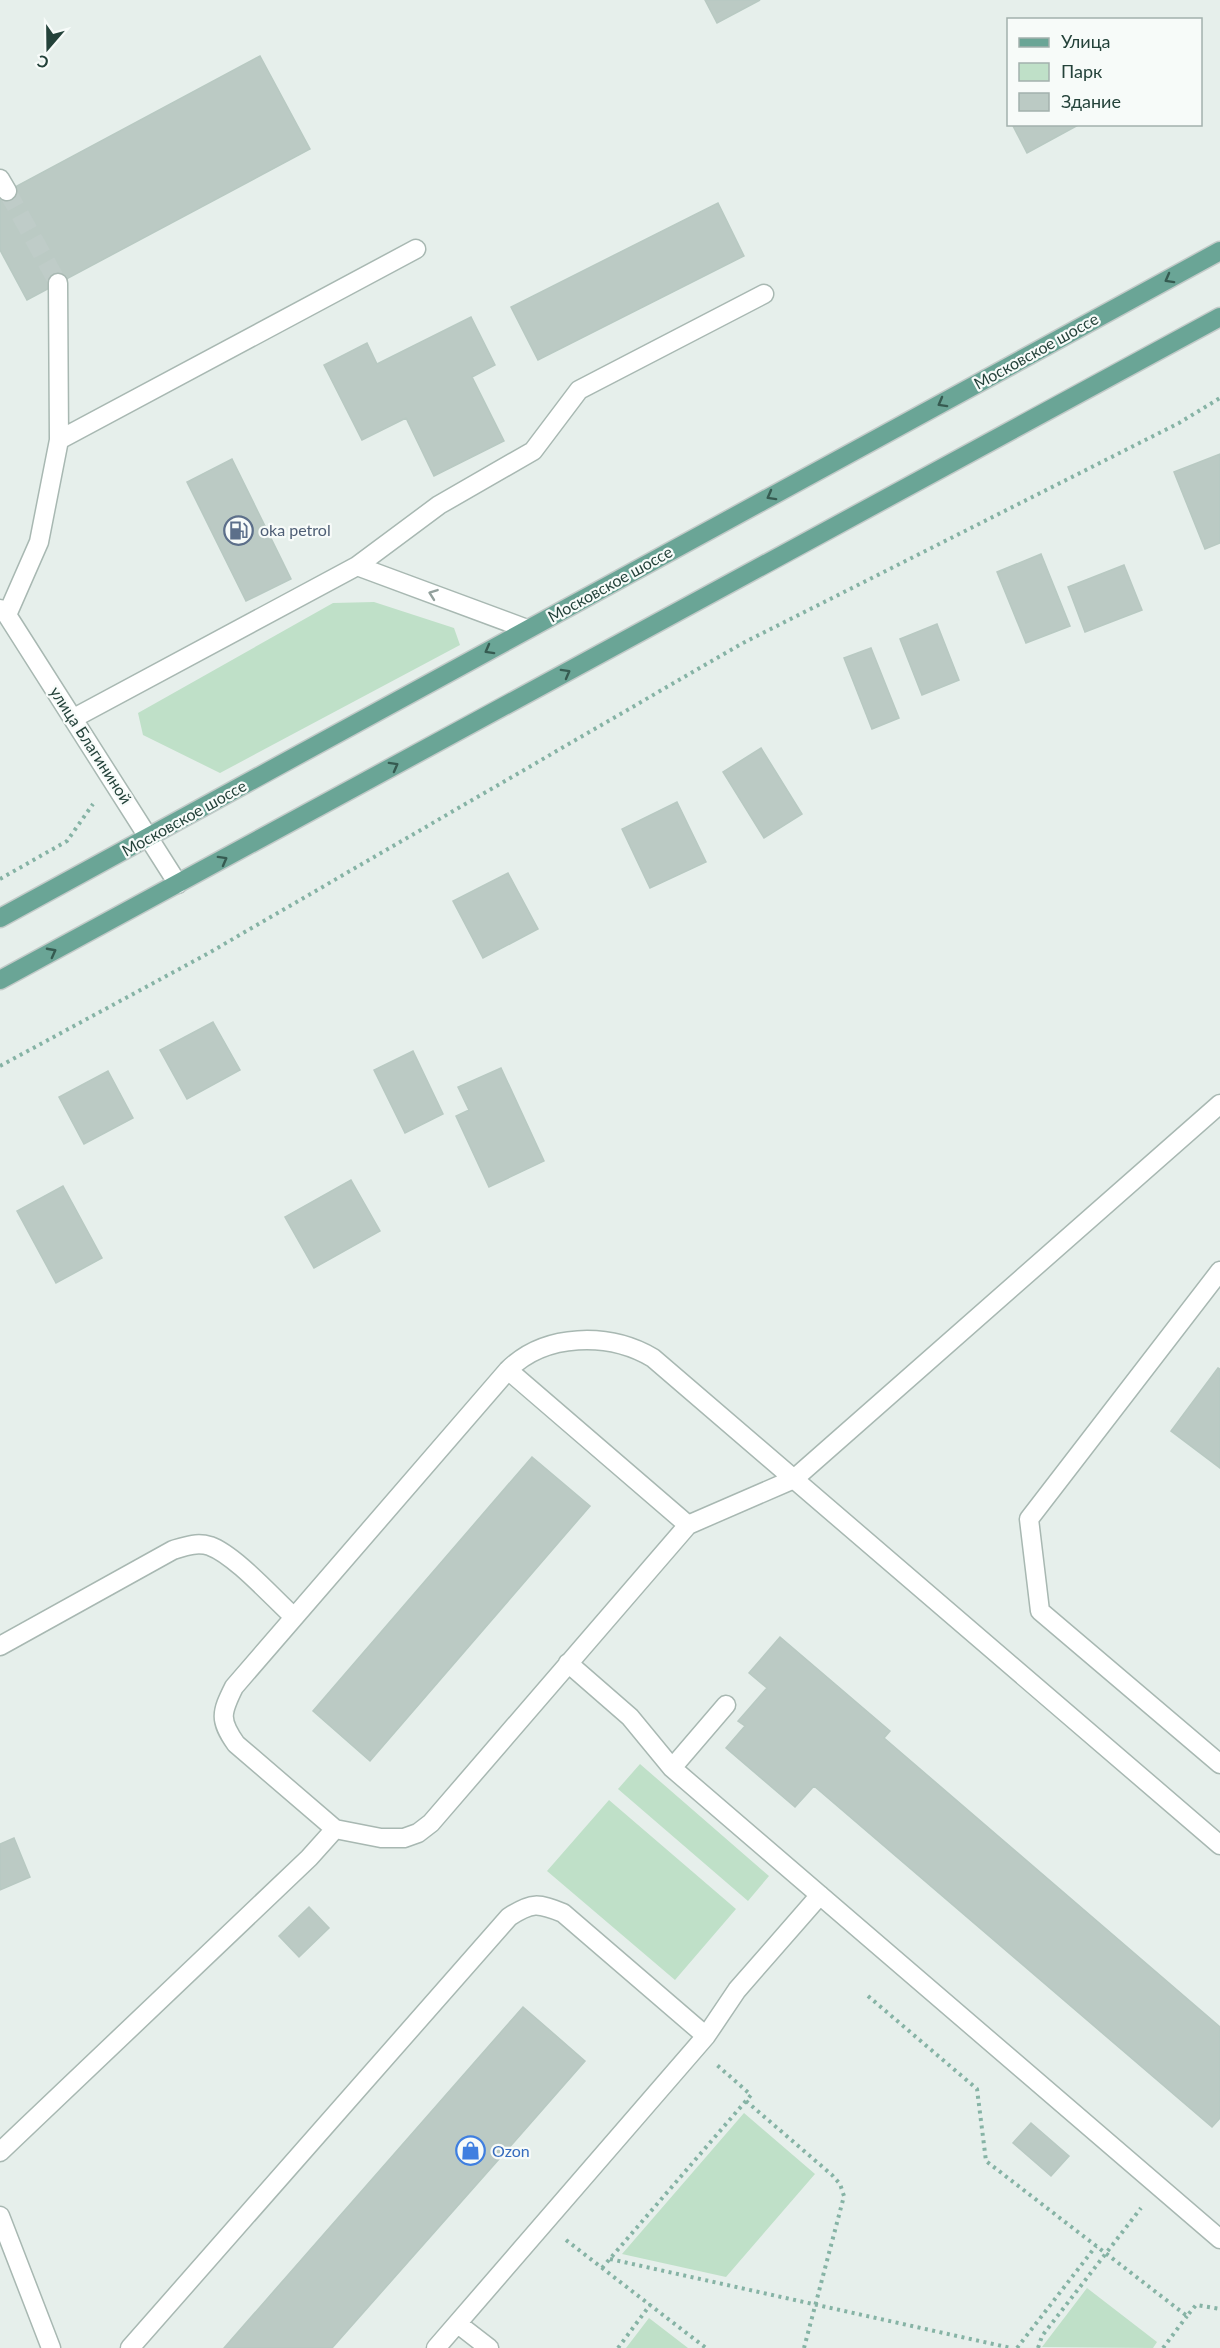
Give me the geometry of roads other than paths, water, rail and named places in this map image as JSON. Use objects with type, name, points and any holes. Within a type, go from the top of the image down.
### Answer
[{"type":"main road","name":"Московское шоссе","points":[[0,918],[1220,251]]},
{"type":"main road","points":[[0,980],[1220,317]]},
{"type":"street","points":[[58,440],[416,249]]},
{"type":"street","points":[[4,612],[39,542],[58,440],[58,283]]},
{"type":"street","points":[[74,718],[357,566],[439,505],[532,451],[579,390],[764,294]]},
{"type":"street","points":[[357,566],[527,629]]},
{"type":"street","name":"улица Благининой","points":[[4,612],[74,718],[178,884]]},
{"type":"street","points":[[1220,1104],[794,1479],[688,1525],[430,1823],[418,1833],[404,1838],[381,1838],[335,1829],[236,1744],[224,1727],[225,1706],[234,1687],[520,1357],[536,1348],[555,1344],[599,1340],[619,1342],[635,1347],[653,1358],[794,1479],[1220,1845]]},
{"type":"street","points":[[1220,1270],[1029,1519],[1040,1611],[1220,1764]]},
{"type":"street","points":[[507,1370],[688,1525]]},
{"type":"street","points":[[0,1646],[173,1551],[191,1544],[209,1546],[225,1554],[294,1617]]},
{"type":"street","points":[[568,1663],[630,1717],[672,1768],[1220,2239]]},
{"type":"street","points":[[672,1768],[726,1705]]},
{"type":"street","points":[[0,2152],[309,1858],[335,1829]]},
{"type":"street","points":[[436,2348],[700,2042],[737,1990],[820,1895]]},
{"type":"street","points":[[130,2348],[509,1917],[525,1906],[542,1904],[563,1913],[700,2042]]},
{"type":"street","points":[[0,2216],[51,2348]]},
{"type":"street","points":[[458,2324],[489,2348]]},
{"type":"tunnel","points":[[7,191],[58,283]]},
{"type":"place","name":"oka petrol","points":[[239,530]]},
{"type":"place","name":"Ozon","points":[[471,2151]]}]
